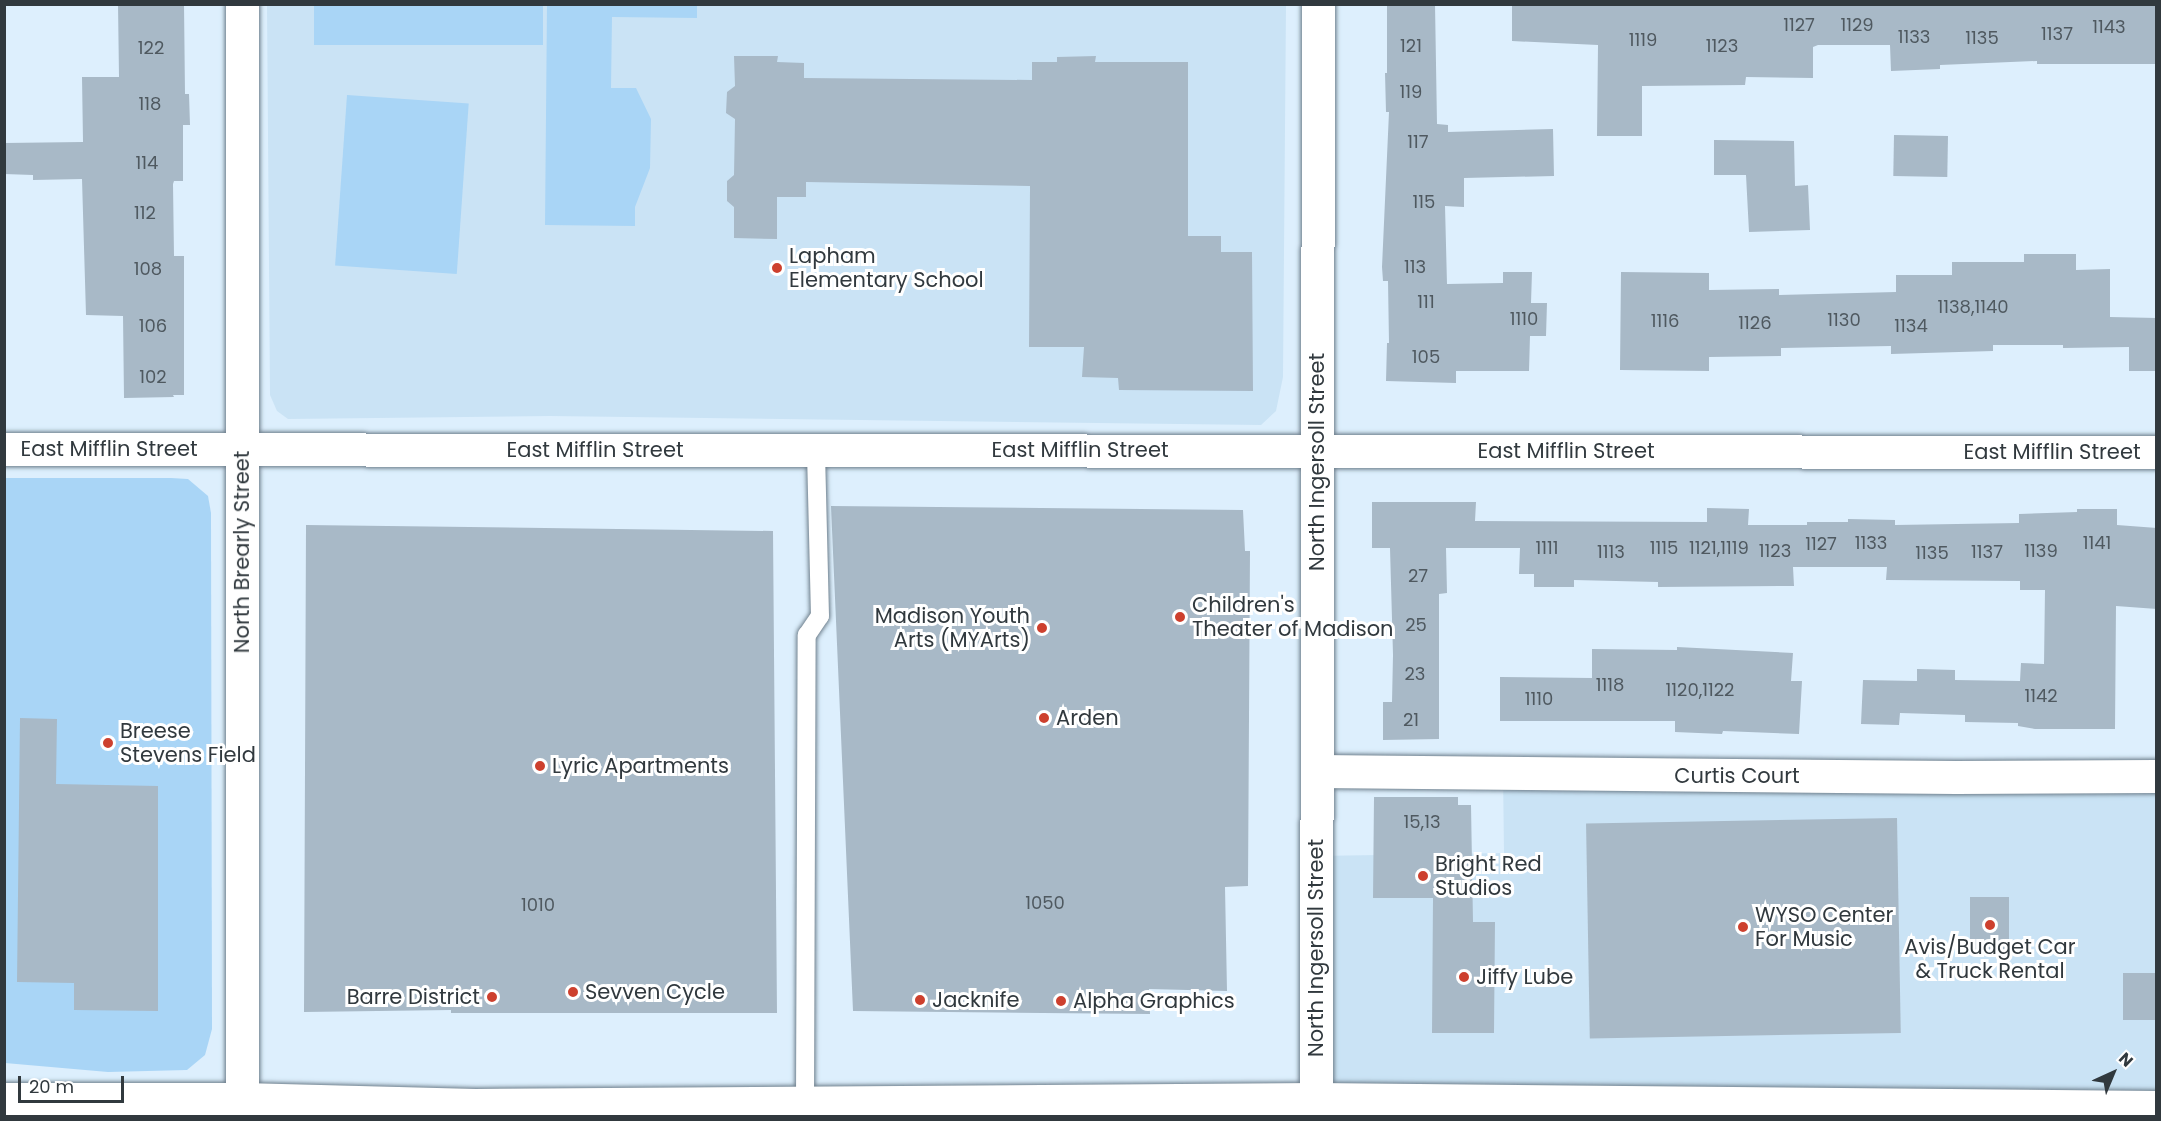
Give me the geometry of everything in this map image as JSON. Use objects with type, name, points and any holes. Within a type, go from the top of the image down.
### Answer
[{"type":"street","name":"North Brearly Street","points":[[229,1108],[242,449],[242,4]]},
{"type":"street","name":"North Ingersoll Street","points":[[1316,1108],[1318,4]]},
{"type":"street","name":"East Mifflin Street","points":[[4,449],[2157,452]]},
{"type":"street","name":"Curtis Court","points":[[1317,771],[1712,776],[2157,776]]},
{"type":"street","points":[[4,1098],[229,1108],[806,1102],[1316,1108],[2157,1107]]},
{"type":"street","points":[[414,1116],[475,1105]]},
{"type":"lane","points":[[806,1102],[807,634],[820,616],[816,450]]},
{"type":"shaded area","name":"Lapham Elementary School","points":[[267,5],[1286,5],[1283,377],[1276,411],[1261,425],[550,416],[288,419],[277,411],[270,395]]},
{"type":"shaded area","points":[[314,5],[543,5],[543,45],[314,45]]},
{"type":"shaded area","points":[[547,5],[697,5],[697,18],[612,17],[611,88],[636,88],[651,119],[650,168],[635,207],[635,226],[545,225]]},
{"type":"shaded area","points":[[347,95],[469,104],[457,274],[335,266]]},
{"type":"shaded area","name":"Breese Stevens Field","points":[[5,478],[188,479],[208,496],[211,513],[212,1029],[205,1055],[187,1070],[108,1072],[5,1063]]},
{"type":"shaded area","points":[[1503,773],[2156,776],[2156,1107],[1316,1099],[1316,856],[1504,853]]},
{"type":"building","points":[[118,4],[184,4],[185,94],[189,94],[190,125],[183,125],[183,181],[174,181],[173,184],[174,256],[184,256],[184,395],[173,395],[174,397],[124,398],[123,316],[86,315],[82,179],[33,180],[33,175],[4,174],[4,143],[83,142],[82,77],[119,77]]},
{"type":"building","points":[[1387,4],[1435,4],[1437,124],[1448,125],[1448,132],[1553,129],[1554,176],[1464,178],[1464,207],[1445,206],[1447,284],[1503,283],[1503,272],[1532,272],[1531,303],[1547,303],[1546,336],[1530,336],[1529,371],[1456,371],[1456,383],[1386,381],[1387,343],[1389,343],[1388,281],[1383,281],[1382,267],[1389,112],[1386,112],[1385,73],[1387,73]]},
{"type":"building","points":[[1512,4],[2157,4],[2157,64],[2037,64],[2037,61],[1940,65],[1940,69],[1891,71],[1890,45],[1818,45],[1813,47],[1813,78],[1746,77],[1745,85],[1642,86],[1642,136],[1597,136],[1598,45],[1512,41]]},
{"type":"building","points":[[734,56],[778,56],[777,62],[804,63],[804,78],[1032,80],[1032,62],[1057,62],[1057,57],[1096,56],[1095,62],[1188,62],[1188,236],[1221,236],[1221,252],[1252,252],[1253,391],[1119,390],[1118,378],[1082,377],[1084,347],[1029,347],[1030,186],[806,182],[806,197],[777,197],[777,239],[734,238],[734,207],[727,201],[727,181],[734,175],[735,119],[726,113],[727,92],[735,86]]},
{"type":"building","points":[[1894,135],[1948,136],[1947,177],[1893,176]]},
{"type":"building","points":[[1714,140],[1794,141],[1795,186],[1808,185],[1810,230],[1749,232],[1746,175],[1714,175]]},
{"type":"building","points":[[2024,254],[2076,254],[2076,270],[2110,269],[2110,317],[2157,318],[2157,371],[2129,371],[2129,347],[2063,348],[2063,345],[1993,345],[1993,351],[1891,354],[1891,346],[1781,348],[1781,356],[1709,357],[1709,371],[1620,370],[1621,272],[1709,273],[1709,290],[1779,289],[1779,295],[1896,292],[1896,275],[1952,275],[1952,262],[2024,262]]},
{"type":"building","points":[[1372,502],[1476,502],[1475,521],[1707,522],[1707,508],[1749,509],[1748,525],[1807,525],[1807,522],[1848,522],[1848,519],[1895,520],[1895,525],[2019,523],[2019,514],[2077,512],[2077,509],[2117,509],[2117,525],[2157,528],[2157,609],[2116,606],[2115,729],[2035,729],[2018,726],[2018,723],[1965,722],[1965,715],[1900,713],[1899,725],[1861,724],[1863,680],[1917,681],[1917,669],[1955,670],[1955,680],[2020,681],[2021,663],[2044,664],[2045,590],[2020,590],[2020,581],[1886,580],[1887,567],[1793,567],[1794,586],[1658,587],[1658,582],[1574,580],[1574,587],[1534,587],[1534,574],[1519,574],[1520,548],[1446,548],[1447,593],[1439,594],[1439,739],[1383,740],[1383,702],[1392,702],[1390,548],[1372,548]]},
{"type":"building","name":"Arden","points":[[831,506],[1243,510],[1245,551],[1250,551],[1248,886],[1225,887],[1227,991],[1149,989],[1150,1014],[853,1011]]},
{"type":"building","name":"Lyric Apartments","points":[[306,525],[773,531],[777,1013],[451,1013],[451,1010],[304,1012]]},
{"type":"building","points":[[1677,647],[1793,653],[1791,681],[1802,681],[1799,734],[1675,732],[1675,721],[1500,721],[1500,677],[1592,678],[1592,649],[1677,650]]},
{"type":"building","points":[[20,718],[57,719],[56,784],[158,786],[158,1011],[74,1010],[74,983],[17,982]]},
{"type":"building","points":[[1374,797],[1458,797],[1458,805],[1471,805],[1473,922],[1495,922],[1494,1033],[1432,1033],[1433,898],[1373,898]]},
{"type":"building","name":"WYSO Center For Music","points":[[1897,818],[1901,1033],[1590,1038],[1586,823]]},
{"type":"building","name":"Avis/Budget Car & Truck Rental","points":[[1970,897],[2009,897],[2009,953],[1970,953]]},
{"type":"building","points":[[2123,973],[2156,973],[2156,1020],[2123,1020]]},
{"type":"place","name":"Lapham Elementary School","points":[[777,268]]},
{"type":"place","name":"Children's Theater of Madison","points":[[1180,617]]},
{"type":"place","name":"Madison Youth Arts (MYArts)","points":[[1042,628]]},
{"type":"place","name":"Arden","points":[[1044,718]]},
{"type":"place","name":"Breese Stevens Field","points":[[108,743]]},
{"type":"place","name":"Lyric Apartments","points":[[540,766]]},
{"type":"place","name":"Bright Red Studios","points":[[1423,876]]},
{"type":"place","name":"Avis/Budget Car & Truck Rental","points":[[1990,925]]},
{"type":"place","name":"WYSO Center For Music","points":[[1743,927]]},
{"type":"place","name":"Jiffy Lube","points":[[1464,977]]},
{"type":"place","name":"Sevven Cycle","points":[[573,992]]},
{"type":"place","name":"Barre District","points":[[492,997]]},
{"type":"place","name":"Jacknife","points":[[920,1000]]},
{"type":"place","name":"Alpha Graphics","points":[[1061,1001]]}]
